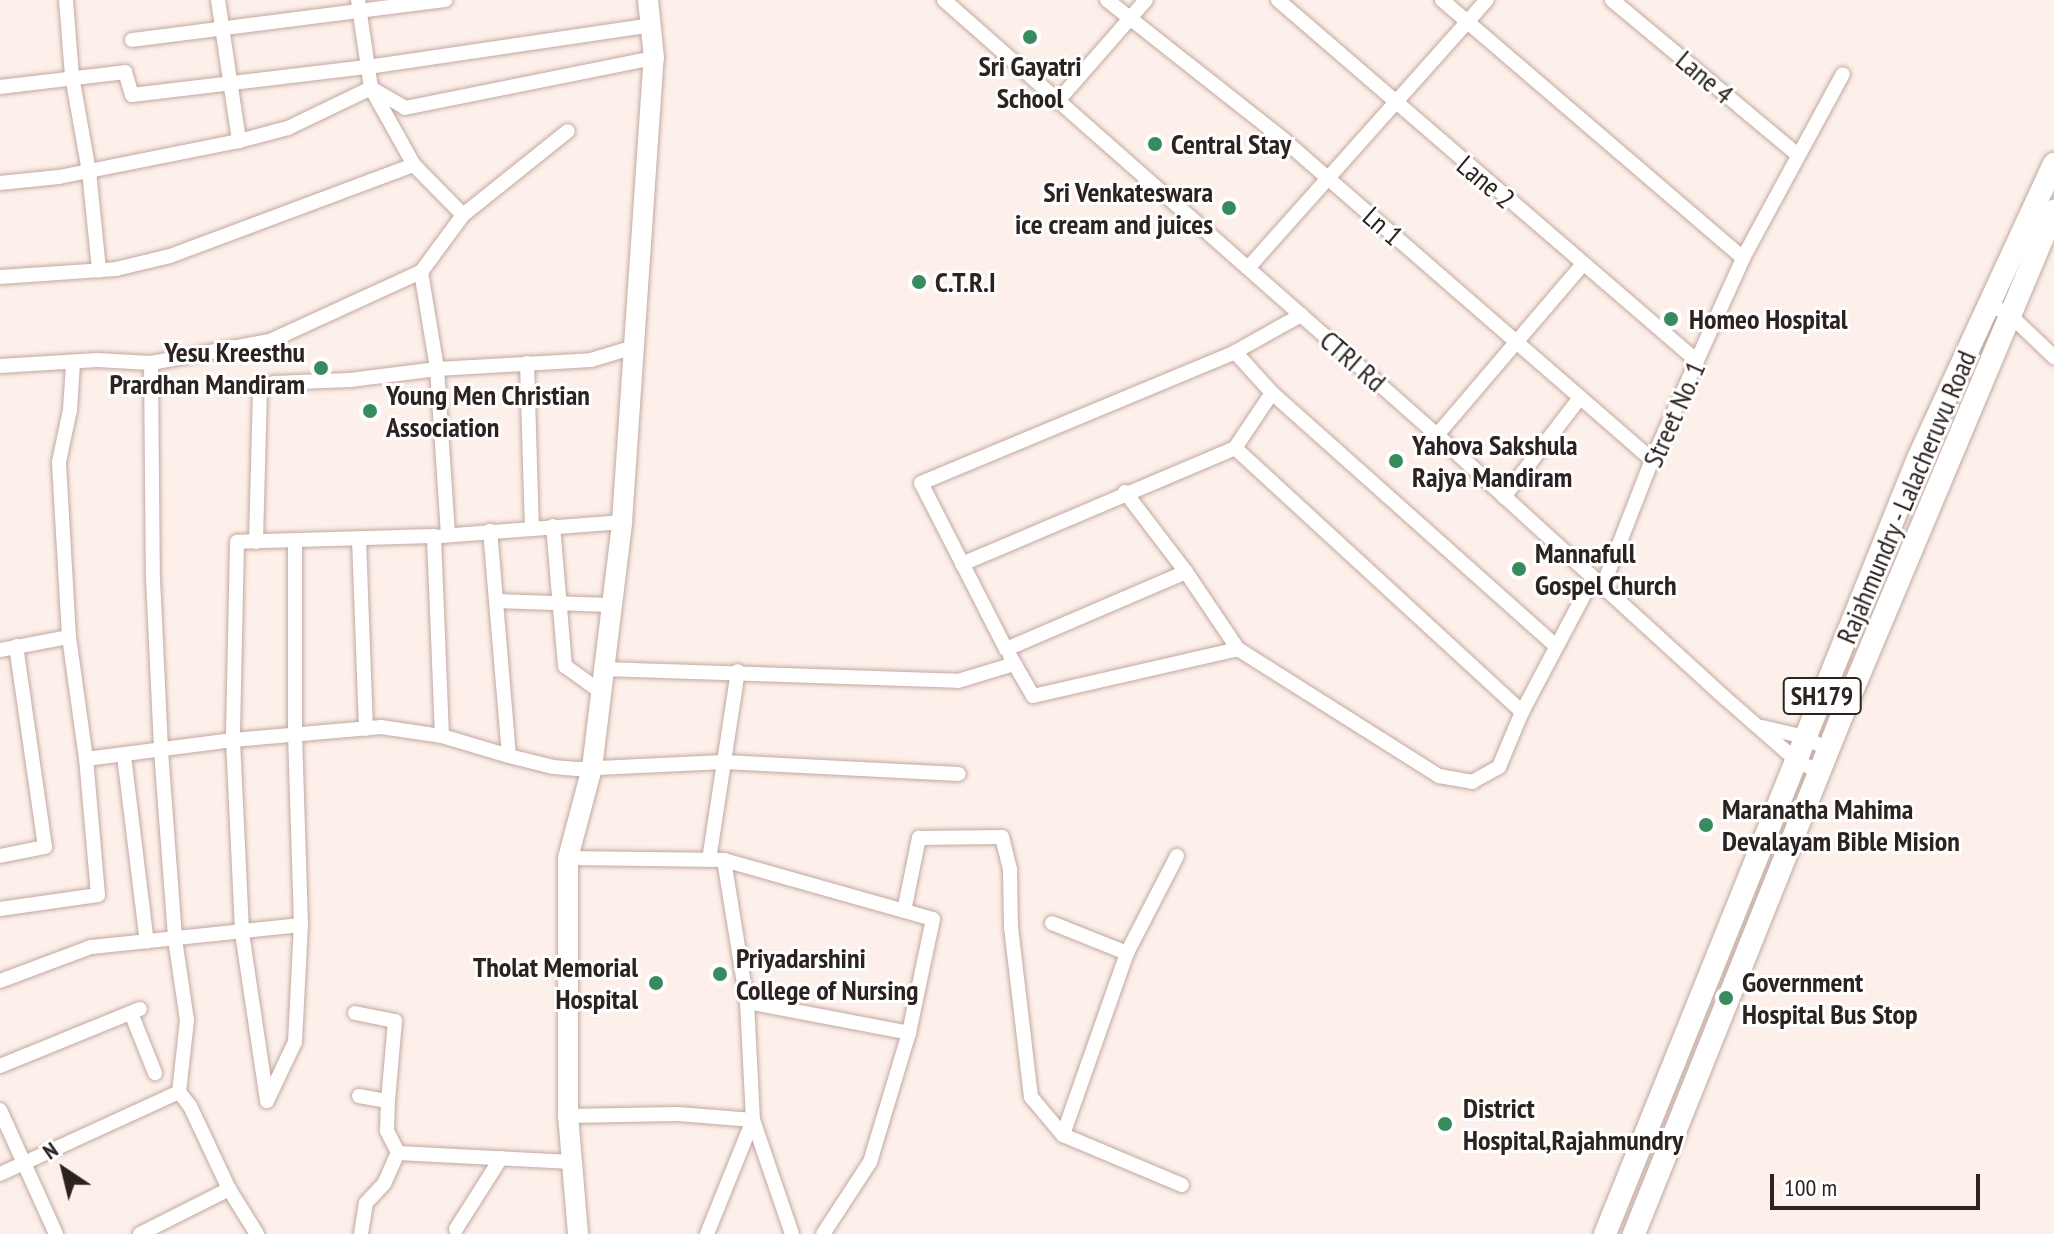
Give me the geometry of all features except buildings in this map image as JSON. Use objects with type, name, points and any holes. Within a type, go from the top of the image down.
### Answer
[{"type":"main road","name":"Rajahmundry - Lalacheruvu Road","points":[[1605,1234],[1919,456],[2054,164]]},
{"type":"main road","name":"SH179","points":[[1634,1234],[1828,750],[2053,217]]},
{"type":"street","points":[[66,0],[72,76],[88,172],[99,270]]},
{"type":"street","points":[[218,0],[239,141]]},
{"type":"street","points":[[132,40],[359,6],[445,0]]},
{"type":"street","points":[[578,1234],[568,1116],[568,858],[592,768],[622,522],[654,58],[648,0]]},
{"type":"street","name":"CTRI Rd","points":[[944,0],[1437,435],[1597,584],[1796,760],[1819,772]]},
{"type":"street","name":"Ln 1","points":[[1107,0],[1329,179],[1652,460]]},
{"type":"street","points":[[1057,102],[1146,0]]},
{"type":"street","name":"Lane 2","points":[[1278,0],[1395,104],[1697,361]]},
{"type":"street","points":[[1442,0],[1743,258]]},
{"type":"street","points":[[1248,268],[1487,0]]},
{"type":"street","name":"Lane 4","points":[[1612,0],[1797,154]]},
{"type":"street","points":[[359,6],[371,88],[414,165],[463,215]]},
{"type":"street","points":[[0,87],[125,72],[132,95],[368,67],[651,25]]},
{"type":"street","points":[[371,88],[405,108],[654,58]]},
{"type":"street","name":"Street No. 1","points":[[1238,649],[1439,776],[1472,782],[1499,767],[1522,712],[1556,646],[1597,584],[1743,258],[1843,74]]},
{"type":"street","points":[[0,183],[88,172],[239,141],[288,128],[371,88]]},
{"type":"street","points":[[0,366],[73,364],[97,360],[151,363],[270,341],[421,272],[463,215],[568,131]]},
{"type":"street","points":[[0,277],[99,270],[170,256],[414,165]]},
{"type":"street","points":[[1437,435],[1583,264]]},
{"type":"street","points":[[421,272],[437,369],[442,736]]},
{"type":"street","points":[[1989,304],[2010,315],[2054,357]]},
{"type":"street","points":[[1125,492],[1186,572],[1238,649],[1033,696],[921,483],[1235,352],[1301,315]]},
{"type":"street","points":[[256,542],[260,389],[274,383],[350,380],[437,369],[591,360],[634,347]]},
{"type":"street","points":[[1235,352],[1272,393],[1556,646]]},
{"type":"street","points":[[151,363],[153,579],[161,751],[175,939],[187,1020],[179,1092],[190,1106],[229,1189],[257,1234]]},
{"type":"street","points":[[527,363],[532,528]]},
{"type":"street","points":[[0,909],[98,895],[86,759],[69,637],[59,462],[70,410],[73,364]]},
{"type":"street","points":[[962,564],[1125,492],[1235,448],[1272,393]]},
{"type":"street","points":[[1504,497],[1579,399]]},
{"type":"street","points":[[1235,448],[1522,712]]},
{"type":"street","points":[[295,541],[295,736],[301,925],[295,1042],[267,1101],[242,933],[233,740],[237,542],[441,536],[622,522]]},
{"type":"street","points":[[553,526],[565,666],[601,692]]},
{"type":"street","points":[[490,531],[509,756]]},
{"type":"street","points":[[359,539],[366,729]]},
{"type":"street","points":[[1006,649],[1186,572]]},
{"type":"street","points":[[496,601],[610,605]]},
{"type":"street","points":[[0,650],[69,637]]},
{"type":"street","points":[[0,856],[45,847],[16,646]]},
{"type":"street","points":[[603,669],[738,671],[958,681],[1014,664]]},
{"type":"street","points":[[709,860],[738,671]]},
{"type":"street","name":"CTRI Rd","points":[[1758,726],[1805,737],[1828,750]]},
{"type":"street","points":[[86,759],[233,740],[381,727],[442,736],[553,767],[724,762],[959,774]]},
{"type":"street","points":[[124,756],[147,942]]},
{"type":"street","points":[[904,911],[919,838],[1002,837],[1010,870],[1011,927],[1031,1097],[1063,1135],[1182,1185]]},
{"type":"street","points":[[1063,1135],[1127,953],[1177,856]]},
{"type":"street","points":[[568,858],[724,860],[933,919],[909,1033],[870,1162],[823,1234]]},
{"type":"street","points":[[724,860],[747,1002],[753,1120],[792,1234]]},
{"type":"street","points":[[1052,923],[1127,953]]},
{"type":"street","points":[[0,981],[91,947],[301,925]]},
{"type":"street","points":[[747,1002],[909,1033]]},
{"type":"street","points":[[0,1066],[136,1011],[155,1073]]},
{"type":"street","points":[[355,1013],[395,1021],[387,1131],[398,1153]]},
{"type":"street","points":[[0,1174],[179,1092]]},
{"type":"street","points":[[359,1096],[388,1101]]},
{"type":"street","points":[[0,1110],[56,1234]]},
{"type":"street","points":[[568,1116],[678,1114],[753,1120]]},
{"type":"street","points":[[707,1234],[753,1120]]},
{"type":"street","points":[[398,1153],[572,1162]]},
{"type":"street","points":[[361,1234],[366,1203],[384,1184],[398,1153]]},
{"type":"street","points":[[456,1229],[501,1158]]},
{"type":"street","points":[[140,1234],[229,1189]]},
{"type":"place","name":"Sri Gayatri School","points":[[1030,37]]},
{"type":"place","name":"Central Stay","points":[[1155,144]]},
{"type":"place","name":"Sri Venkateswara ice cream and juices","points":[[1229,208]]},
{"type":"place","name":"C.T.R.I","points":[[919,282]]},
{"type":"place","name":"Homeo Hospital","points":[[1671,319]]},
{"type":"place","name":"Yesu Kreesthu Prardhan Mandiram","points":[[321,368]]},
{"type":"place","name":"Young Men Christian Association","points":[[370,411]]},
{"type":"place","name":"Yahova Sakshula Rajya Mandiram","points":[[1396,461]]},
{"type":"place","name":"Mannafull Gospel Church","points":[[1519,569]]},
{"type":"place","name":"Maranatha Mahima Devalayam Bible Mision","points":[[1706,825]]},
{"type":"place","name":"Priyadarshini College of Nursing","points":[[720,974]]},
{"type":"place","name":"Tholat Memorial Hospital","points":[[656,983]]},
{"type":"place","name":"Government Hospital Bus Stop","points":[[1726,998]]},
{"type":"place","name":"District Hospital,Rajahmundry","points":[[1445,1124]]}]
